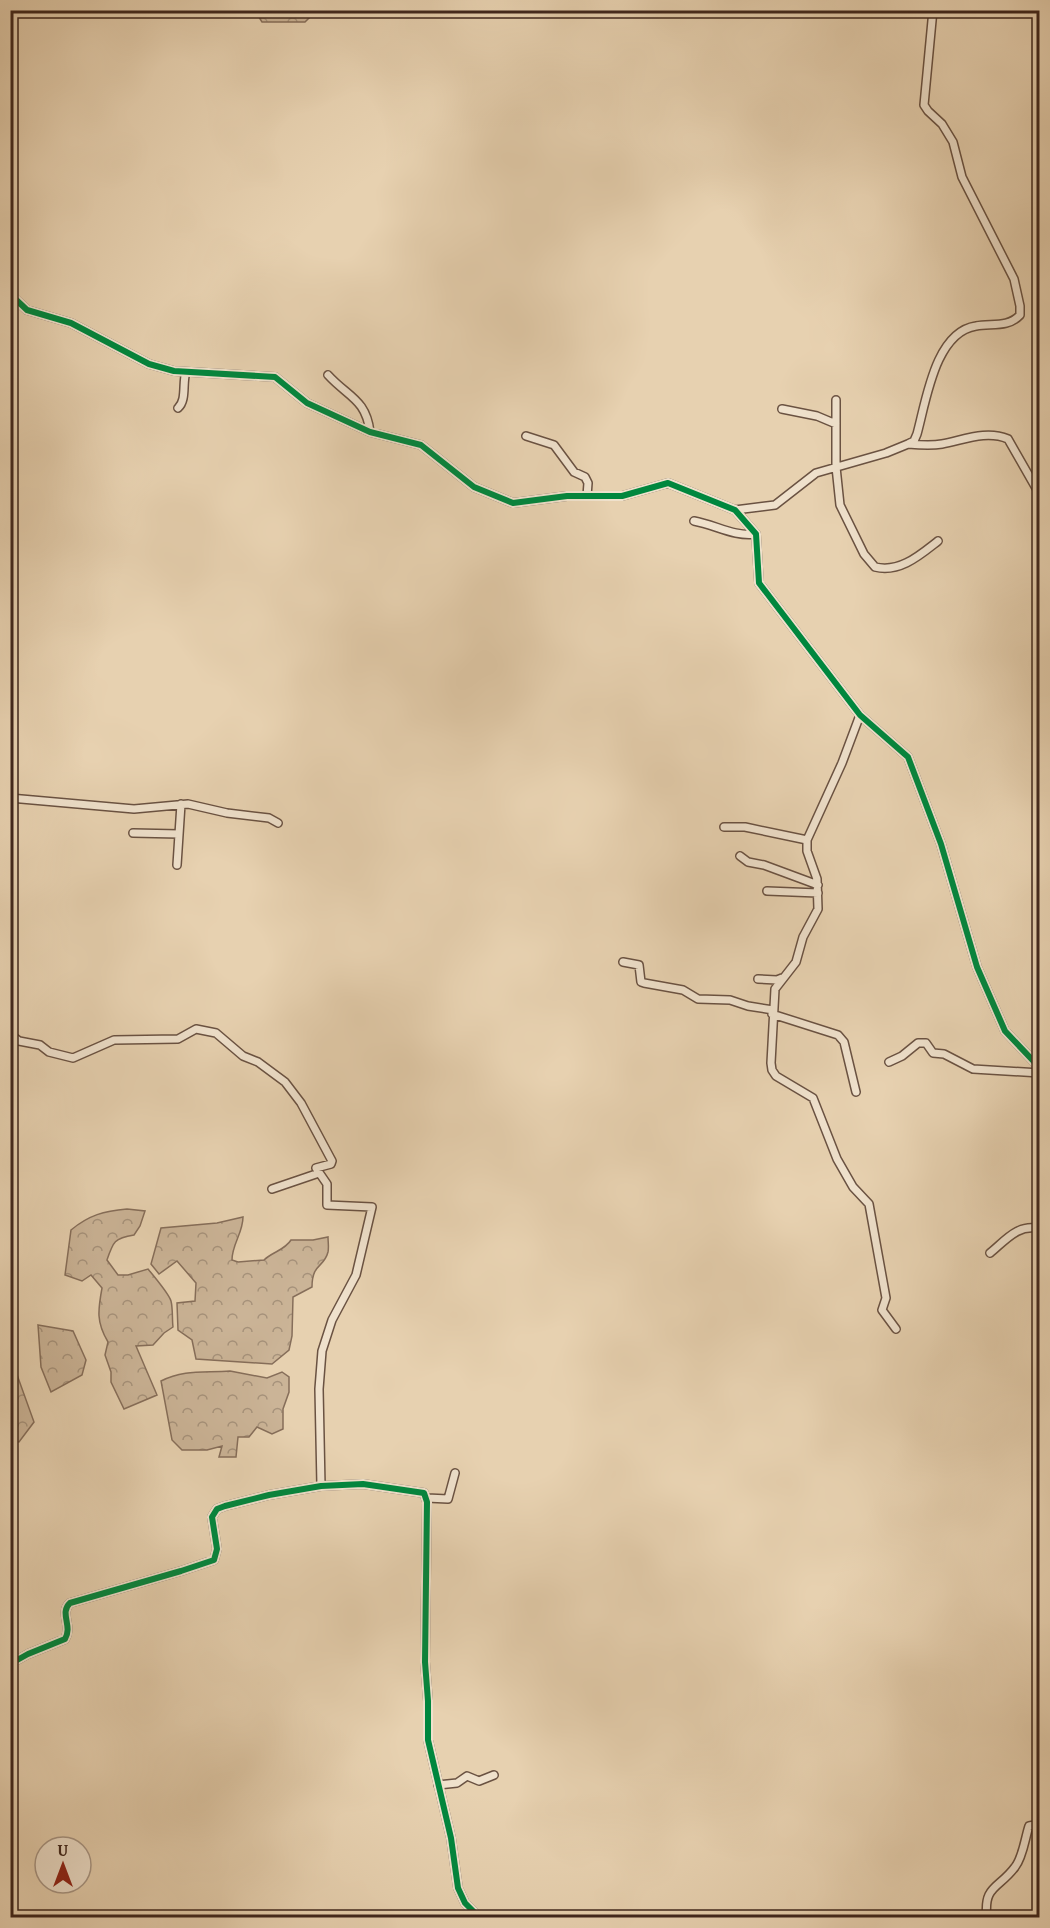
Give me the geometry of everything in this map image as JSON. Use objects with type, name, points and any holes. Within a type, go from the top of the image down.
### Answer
[{"type":"street","points":[[735,510],[775,505],[811,476],[827,468],[865,460],[914,441],[930,383],[951,340],[962,330],[970,327],[1012,322],[1020,315],[1014,279],[962,177],[953,142],[942,123],[925,107],[933,10]]},
{"type":"street","points":[[10,294],[27,310],[71,322],[150,364],[174,371],[275,377],[306,403],[370,432],[421,445],[474,487],[513,503],[567,496],[622,496],[668,483],[735,510],[756,534],[759,583],[860,715],[908,757],[941,844],[976,967],[1005,1031],[1040,1068]]},
{"type":"street","points":[[178,408],[184,400],[186,372]]},
{"type":"street","points":[[328,375],[362,405],[370,432]]},
{"type":"street","points":[[836,400],[836,467],[842,510],[864,554],[875,567],[887,568],[909,562],[938,541]]},
{"type":"street","points":[[782,409],[836,424]]},
{"type":"street","points":[[526,436],[557,447],[574,472],[585,477],[588,483],[587,496]]},
{"type":"street","points":[[908,444],[934,445],[976,437],[999,436],[1008,440],[1040,495]]},
{"type":"street","points":[[694,521],[718,526],[735,534],[745,536],[756,534]]},
{"type":"street","points":[[860,715],[842,763],[807,840],[807,851],[818,885],[818,909],[803,937],[796,962],[782,978],[774,992],[772,1070],[776,1076],[813,1098],[837,1159],[853,1187],[869,1204],[886,1294],[882,1310],[896,1329]]},
{"type":"street","points":[[10,798],[134,809],[194,804],[224,812],[269,819],[278,823]]},
{"type":"street","points":[[177,865],[181,804]]},
{"type":"street","points":[[724,827],[745,827],[807,840]]},
{"type":"street","points":[[133,833],[179,834]]},
{"type":"street","points":[[740,856],[748,862],[764,865],[818,885]]},
{"type":"street","points":[[768,891],[818,893]]},
{"type":"street","points":[[622,962],[639,965],[641,982],[683,990],[696,999],[730,1000],[773,1012],[838,1035],[843,1042],[856,1092]]},
{"type":"street","points":[[758,979],[782,978]]},
{"type":"street","points":[[10,1034],[18,1040],[39,1044],[49,1052],[73,1058],[114,1040],[178,1039],[196,1029],[216,1033],[243,1056],[258,1062],[285,1082],[301,1103],[332,1161],[331,1164],[317,1167],[327,1184],[327,1205],[372,1207],[356,1275],[332,1320],[322,1351],[319,1389],[321,1486]]},
{"type":"street","points":[[889,1062],[902,1056],[918,1043],[926,1043],[933,1053],[944,1054],[973,1069],[1040,1073]]},
{"type":"street","points":[[272,1189],[319,1173]]},
{"type":"street","points":[[990,1252],[1010,1234],[1023,1229],[1040,1229]]},
{"type":"street","points":[[427,1498],[448,1499],[455,1473]]},
{"type":"street","points":[[10,1664],[34,1651],[66,1639],[69,1630],[65,1612],[70,1603],[214,1560],[217,1549],[212,1517],[217,1509],[269,1495],[321,1486],[363,1484],[424,1493],[427,1498],[425,1662],[428,1701],[427,1737],[451,1838],[458,1888],[465,1903],[480,1917]]},
{"type":"street","points":[[438,1785],[457,1783],[467,1776],[479,1781],[494,1774]]},
{"type":"street","points":[[987,1917],[985,1901],[991,1891],[1016,1866],[1029,1826],[1040,1824]]},
{"type":"green space","points":[[255,11],[316,11],[305,22],[262,22]]},
{"type":"green space","points":[[127,1209],[145,1211],[140,1226],[134,1235],[115,1242],[107,1260],[118,1275],[128,1275],[148,1269],[171,1301],[173,1327],[153,1345],[136,1346],[157,1395],[124,1409],[111,1382],[111,1372],[105,1355],[108,1342],[101,1328],[99,1316],[102,1288],[91,1275],[82,1281],[65,1275],[71,1230],[97,1215]]},
{"type":"green space","points":[[243,1217],[232,1254],[232,1260],[238,1262],[264,1260],[291,1240],[328,1237],[328,1252],[314,1274],[312,1287],[293,1297],[292,1336],[289,1350],[272,1364],[196,1359],[192,1340],[178,1330],[177,1303],[195,1301],[196,1283],[177,1261],[159,1274],[151,1264],[161,1228],[217,1223]]},
{"type":"green space","points":[[38,1325],[73,1331],[86,1360],[82,1375],[51,1392],[41,1367]]},
{"type":"green space","points":[[11,1358],[34,1422],[19,1442],[11,1441]]},
{"type":"green space","points":[[230,1371],[267,1378],[282,1372],[289,1377],[289,1392],[283,1409],[283,1429],[272,1434],[257,1427],[249,1437],[238,1437],[236,1457],[219,1457],[222,1446],[207,1450],[182,1450],[172,1440],[161,1381],[186,1373]]},
{"type":"cycle path","points":[[10,294],[27,310],[71,323],[149,364],[174,371],[275,377],[307,403],[370,432],[421,445],[474,487],[513,503],[567,496],[622,496],[668,483],[735,510],[756,534],[759,583],[860,715],[908,757],[941,844],[977,967],[1005,1031],[1040,1068]]},
{"type":"cycle path","points":[[10,1664],[65,1639],[68,1629],[66,1611],[70,1603],[214,1560],[217,1549],[212,1517],[217,1509],[269,1495],[321,1486],[363,1484],[424,1493],[427,1502],[425,1662],[428,1740],[451,1838],[458,1888],[465,1903],[480,1918]]}]
